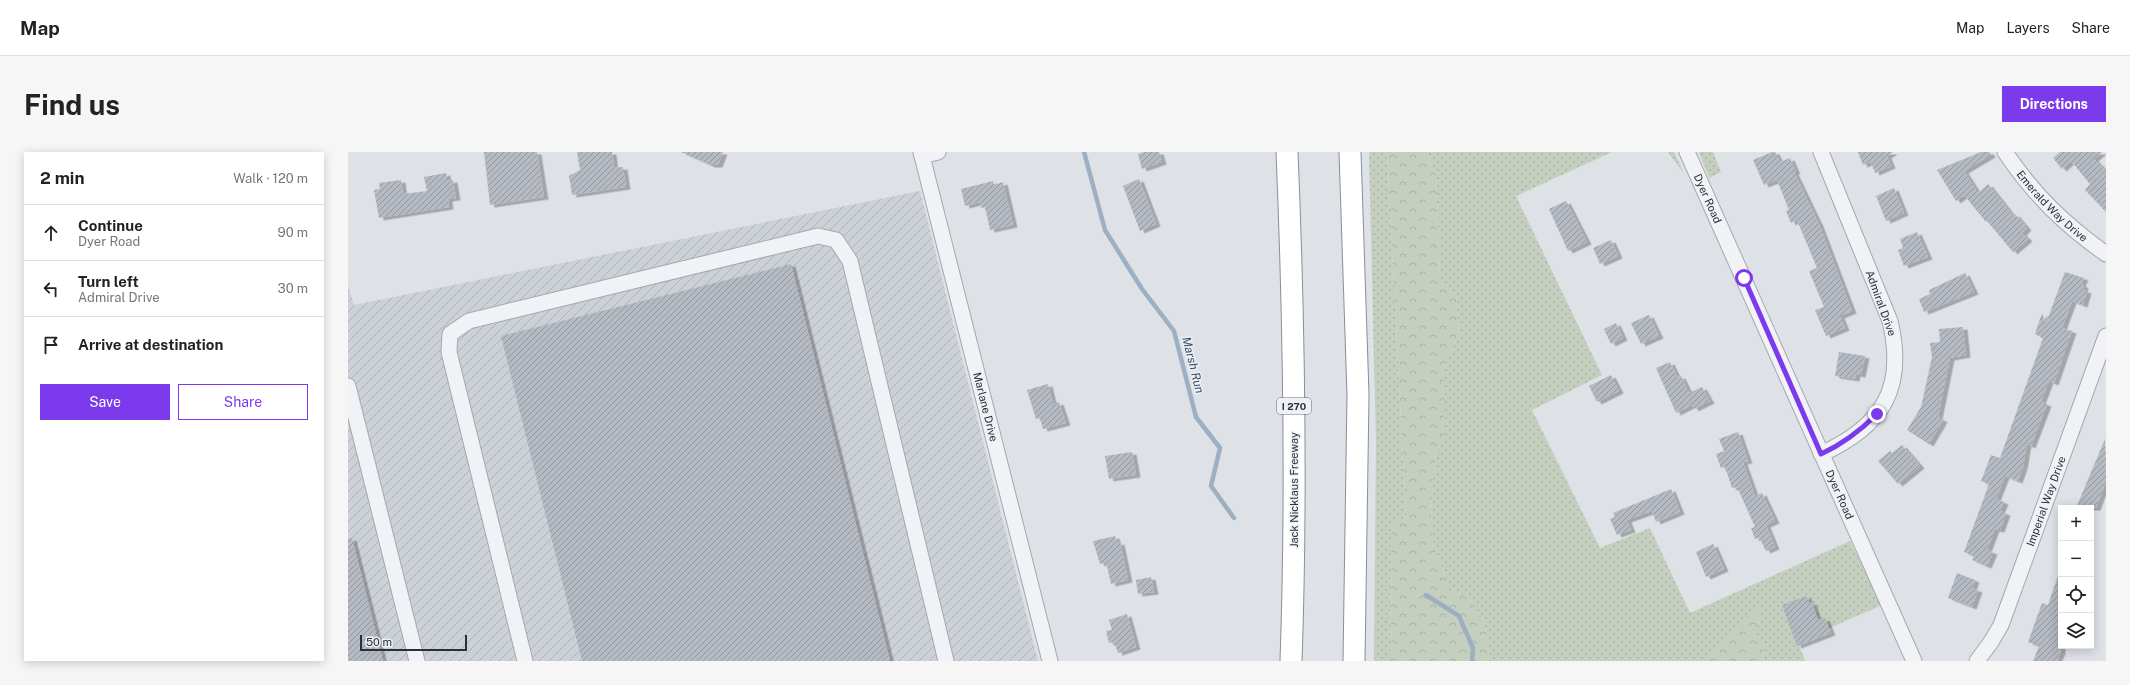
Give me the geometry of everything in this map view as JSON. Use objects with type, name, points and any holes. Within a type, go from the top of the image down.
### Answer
[{"type":"highway","name":"Jack Nicklaus Freeway","points":[[1287,152],[1294,394],[1294,583],[1291,661]]},
{"type":"highway","points":[[1350,152],[1358,395],[1354,661]]},
{"type":"street","points":[[921,154],[938,152]]},
{"type":"street","name":"Dyer Road","points":[[1687,152],[1914,661]]},
{"type":"street","name":"Admiral Drive","points":[[1821,152],[1890,321],[1895,345],[1895,369],[1889,392],[1877,414],[1860,431],[1846,441],[1821,454]]},
{"type":"street","name":"Emerald Way Drive","points":[[2005,152],[2016,169],[2053,212],[2106,254]]},
{"type":"street","name":"Marlane Drive","points":[[921,154],[1050,661]]},
{"type":"street","points":[[525,661],[448,352],[450,334],[468,321],[818,236],[836,240],[850,261],[946,661]]},
{"type":"street","name":"Imperial Way Drive","points":[[1977,661],[1992,642],[2000,625],[2106,336]]},
{"type":"street","points":[[348,386],[416,661]]},
{"type":"shaded area","points":[[920,191],[1038,661],[348,661],[348,285],[354,305]]},
{"type":"green space","points":[[1369,152],[1387,152],[1406,517],[1391,526],[1390,661],[1374,661],[1376,443]]},
{"type":"green space","points":[[1387,152],[1427,152],[1436,176],[1440,278],[1456,295],[1459,333],[1444,367],[1444,439],[1436,453],[1431,509],[1434,549],[1450,587],[1470,599],[1484,621],[1491,661],[1390,661],[1391,526],[1406,517]]},
{"type":"green space","points":[[1427,152],[1612,152],[1516,196],[1602,375],[1532,410],[1600,548],[1650,528],[1690,613],[1850,541],[1882,605],[1798,642],[1805,661],[1760,661],[1763,659],[1765,646],[1754,631],[1763,608],[1754,607],[1707,661],[1491,661],[1484,621],[1470,599],[1450,587],[1434,549],[1431,509],[1436,453],[1444,439],[1444,367],[1459,333],[1456,295],[1440,278],[1436,176]]},
{"type":"green space","points":[[1668,152],[1674,152],[1684,174]]},
{"type":"green space","points":[[1699,152],[1713,152],[1721,172],[1709,178]]},
{"type":"green space","points":[[1754,607],[1763,608],[1754,631],[1765,646],[1763,659],[1760,661],[1707,661]]},
{"type":"building","points":[[484,152],[537,152],[544,197],[490,205]]},
{"type":"building","points":[[577,152],[612,152],[614,168],[623,167],[626,187],[572,195],[569,176],[580,170]]},
{"type":"building","points":[[681,152],[723,152],[718,165],[711,165]]},
{"type":"building","points":[[1144,152],[1159,152],[1162,162],[1142,169],[1138,154]]},
{"type":"building","points":[[1775,152],[1780,162],[1790,158],[1796,172],[1794,172],[1819,224],[1852,311],[1840,316],[1845,328],[1826,336],[1815,310],[1824,307],[1809,271],[1817,268],[1797,220],[1791,223],[1786,211],[1789,210],[1777,180],[1764,185],[1753,160]]},
{"type":"building","points":[[1858,152],[1893,152],[1887,156],[1891,166],[1875,173],[1871,162],[1863,165]]},
{"type":"building","points":[[1981,152],[1989,152],[1991,155],[1964,171],[1978,193],[1988,184],[2013,216],[2015,214],[2027,228],[2022,233],[2028,239],[2013,252],[1964,195],[1956,201],[1937,170]]},
{"type":"building","points":[[2060,152],[2102,152],[2094,159],[2106,171],[2106,212],[2085,190],[2090,184],[2071,161],[2062,169],[2053,158]]},
{"type":"building","points":[[446,173],[447,181],[453,180],[456,198],[448,199],[449,207],[379,218],[374,190],[380,189],[379,183],[401,180],[403,194],[427,191],[424,177]]},
{"type":"building","points":[[1139,179],[1156,224],[1140,231],[1123,186]]},
{"type":"building","points":[[993,181],[994,185],[1003,182],[1013,225],[990,230],[985,207],[981,208],[980,202],[965,206],[961,189]]},
{"type":"building","points":[[1894,188],[1904,213],[1886,221],[1876,196]]},
{"type":"building","points":[[1566,201],[1587,242],[1568,251],[1549,209]]},
{"type":"building","points":[[1917,232],[1928,257],[1904,266],[1898,250],[1903,248],[1900,239]]},
{"type":"building","points":[[1611,240],[1618,256],[1600,264],[1593,248]]},
{"type":"building","points":[[791,264],[890,661],[582,661],[501,336]]},
{"type":"building","points":[[2065,272],[2084,278],[2081,284],[2084,286],[2083,290],[2087,291],[2083,305],[2072,301],[2062,328],[2072,331],[2054,383],[2049,381],[2041,402],[2047,404],[2031,446],[2027,444],[2023,467],[2018,481],[2005,476],[1996,499],[2004,502],[2000,511],[2006,513],[2000,530],[1995,529],[1987,550],[1993,552],[1987,566],[1972,560],[1974,556],[1964,552],[1989,484],[1981,481],[1991,455],[2000,458],[2043,338],[2035,334],[2042,313],[2046,323]]},
{"type":"building","points":[[1965,273],[1974,292],[1924,312],[1919,299],[1930,294],[1929,290]]},
{"type":"building","points":[[1649,315],[1659,336],[1641,344],[1631,323]]},
{"type":"building","points":[[1616,323],[1623,338],[1611,344],[1604,329]]},
{"type":"building","points":[[1963,327],[1966,355],[1950,358],[1938,417],[1943,420],[1929,444],[1907,430],[1921,407],[1932,357],[1930,343],[1940,342],[1939,329]]},
{"type":"building","points":[[1839,352],[1865,356],[1861,375],[1856,374],[1855,379],[1835,376]]},
{"type":"building","points":[[1670,362],[1677,377],[1681,376],[1689,393],[1702,387],[1710,401],[1694,409],[1692,405],[1676,413],[1656,368]]},
{"type":"building","points":[[1611,375],[1619,391],[1597,402],[1589,386]]},
{"type":"building","points":[[1048,384],[1053,404],[1059,402],[1066,423],[1043,429],[1040,418],[1036,419],[1027,390]]},
{"type":"building","points":[[1738,432],[1748,461],[1743,462],[1755,496],[1762,493],[1775,521],[1766,525],[1775,547],[1766,551],[1759,537],[1755,539],[1751,528],[1755,527],[1737,487],[1732,488],[1725,467],[1721,468],[1716,454],[1724,451],[1719,439]]},
{"type":"building","points":[[2105,439],[2106,481],[2096,508],[2094,508],[2094,505],[2077,505]]},
{"type":"building","points":[[1902,445],[1920,466],[1898,484],[1878,461],[1890,451],[1892,453]]},
{"type":"building","points":[[1132,452],[1136,475],[1109,479],[1105,456]]},
{"type":"building","points":[[1671,489],[1680,512],[1656,522],[1652,511],[1627,520],[1631,530],[1617,535],[1610,519],[1615,517],[1613,513]]},
{"type":"building","points":[[1115,536],[1117,543],[1120,542],[1128,580],[1111,584],[1106,562],[1100,564],[1093,541]]},
{"type":"building","points":[[352,538],[383,661],[348,661],[348,539]]},
{"type":"building","points":[[1713,544],[1724,569],[1706,577],[1696,552]]},
{"type":"building","points":[[1957,573],[1975,580],[1972,588],[1978,590],[1972,607],[1948,598]]},
{"type":"building","points":[[2058,576],[2058,632],[2056,638],[2058,639],[2058,649],[2061,649],[2061,651],[2057,661],[2033,661],[2039,646],[2028,642],[2042,603],[2048,605]]},
{"type":"building","points":[[1151,577],[1154,592],[1138,594],[1136,580]]},
{"type":"building","points":[[1807,596],[1809,603],[1812,602],[1818,620],[1825,618],[1831,633],[1797,646],[1782,605]]},
{"type":"building","points":[[1127,614],[1136,647],[1118,653],[1114,642],[1109,643],[1106,631],[1112,630],[1109,620]]},
{"type":"waterway","name":"Marsh Run","points":[[1084,152],[1105,230],[1142,289],[1174,331],[1196,417],[1220,448],[1211,486],[1234,518]]},
{"type":"waterway","name":"Marsh Run","points":[[1426,595],[1459,616],[1473,648],[1472,661]]},
{"type":"route","points":[[1744,278],[1821,454],[1846,441],[1860,431],[1877,414]]}]
